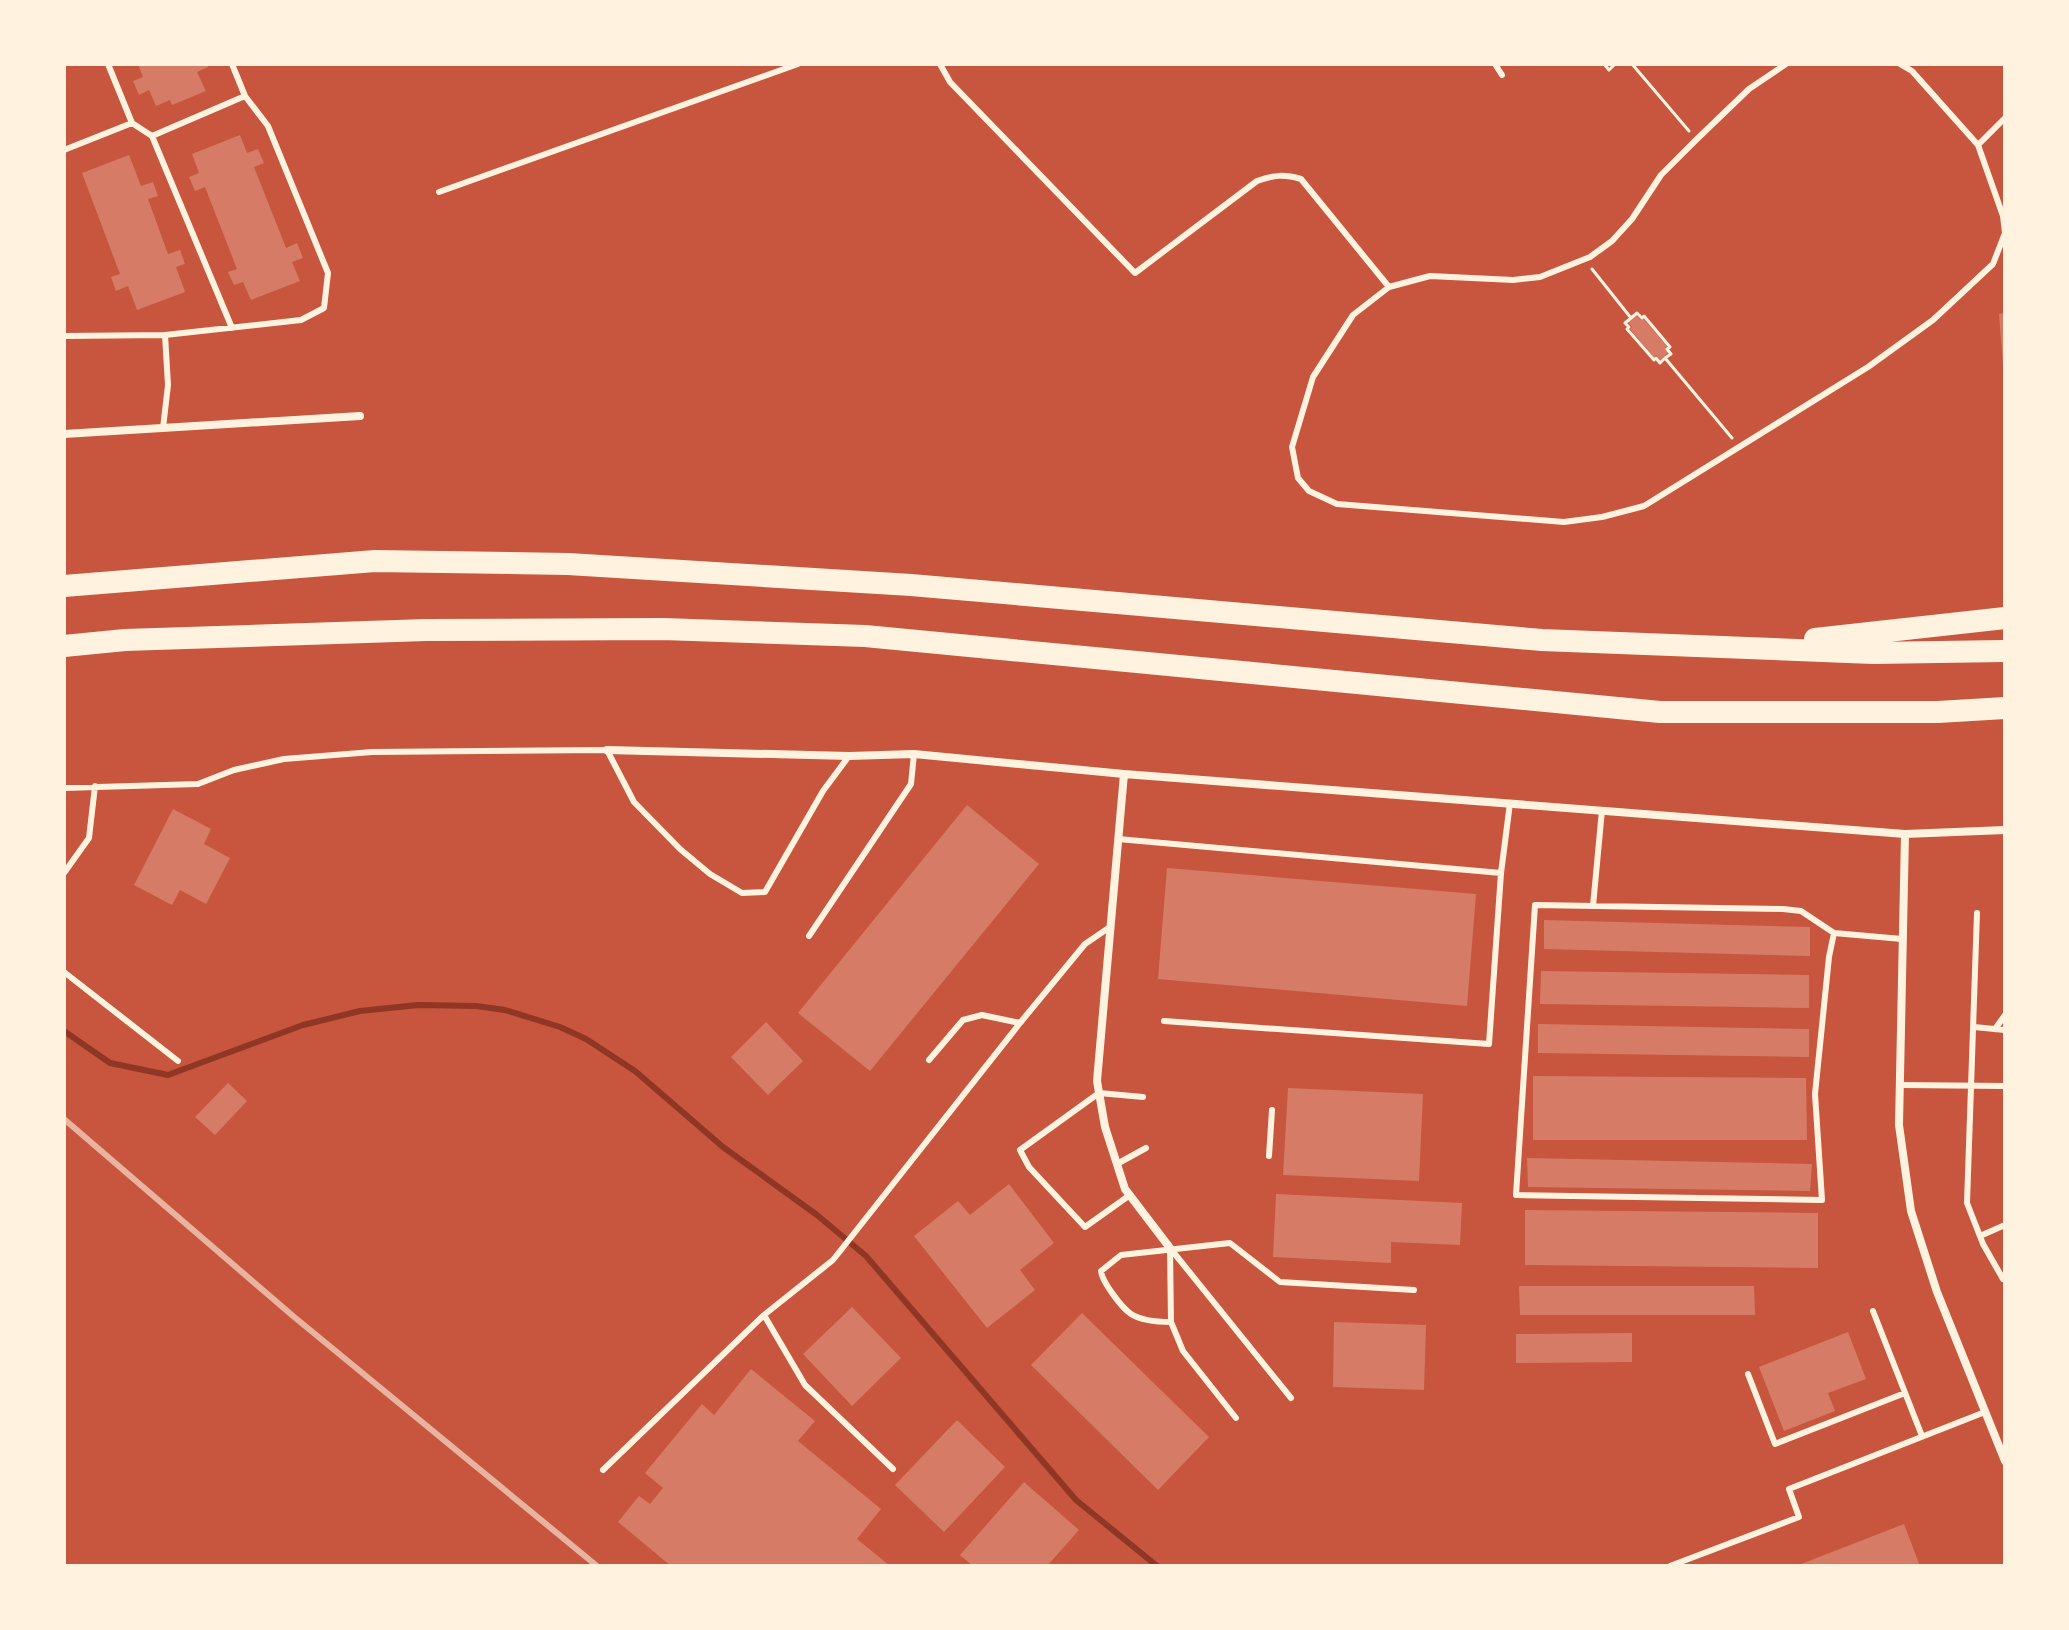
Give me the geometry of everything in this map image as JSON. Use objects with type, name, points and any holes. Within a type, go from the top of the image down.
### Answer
[{"type":"highway","points":[[64,586],[375,561],[568,564],[911,585],[1542,640],[1873,653],[2005,651]]},
{"type":"highway","points":[[1751,647],[2005,618]]},
{"type":"highway","points":[[64,646],[125,640],[426,630],[679,629],[865,636],[1660,712],[1938,712],[2005,708]]},
{"type":"street","points":[[64,434],[360,416]]},
{"type":"street","points":[[607,750],[849,756],[914,754],[1124,774],[1905,834],[2005,830]]},
{"type":"street","points":[[1124,774],[1097,1081],[1105,1127],[1130,1195],[1170,1248]]},
{"type":"street","points":[[1905,834],[1899,1125],[1911,1211],[1937,1292],[2005,1461]]},
{"type":"lane","points":[[108,64],[132,123],[152,136],[232,328]]},
{"type":"lane","points":[[64,336],[165,335],[232,328],[301,320],[324,308],[328,273],[268,126],[245,96],[232,64]]},
{"type":"lane","points":[[439,192],[798,64]]},
{"type":"lane","points":[[940,64],[950,82],[1135,273],[1257,181],[1286,174],[1301,179],[1389,287]]},
{"type":"lane","points":[[1495,64],[1502,75]]},
{"type":"lane","points":[[1786,64],[1749,89],[1696,140],[1661,175],[1632,219],[1612,241],[1584,260],[1540,277],[1513,280],[1430,276],[1389,287],[1353,315],[1313,377],[1292,447],[1298,478],[1309,491],[1337,504],[1564,522],[1602,517],[1644,506],[1868,367],[1933,320],[1993,264],[2005,233],[2003,216],[1978,145],[1912,71],[1900,64]]},
{"type":"lane","points":[[152,136],[245,96]]},
{"type":"lane","points":[[1978,145],[2005,118]]},
{"type":"lane","points":[[64,150],[132,123]]},
{"type":"lane","points":[[163,428],[168,385],[165,335]]},
{"type":"lane","points":[[64,788],[198,784],[234,770],[284,759],[357,753],[607,750],[634,802],[680,849],[710,874],[742,893],[765,892],[823,791],[849,756]]},
{"type":"lane","points":[[809,936],[911,784],[914,754]]},
{"type":"lane","points":[[64,873],[89,838],[95,786]]},
{"type":"lane","points":[[1164,1021],[1489,1044],[1501,873],[1510,803]]},
{"type":"lane","points":[[1593,906],[1602,810]]},
{"type":"lane","points":[[1118,839],[1501,873]]},
{"type":"lane","points":[[1834,933],[1815,1094],[1822,1200],[1516,1195],[1535,905],[1783,909],[1801,911],[1834,933],[1902,939]]},
{"type":"lane","points":[[1977,913],[1967,1203],[2005,1287]]},
{"type":"lane","points":[[603,1470],[764,1315],[837,1255],[1085,944],[1110,927]]},
{"type":"lane","points":[[64,972],[178,1061]]},
{"type":"lane","points":[[929,1060],[963,1020],[982,1015],[1020,1023]]},
{"type":"lane","points":[[1995,1029],[2005,1015]]},
{"type":"lane","points":[[1974,1027],[2005,1030]]},
{"type":"lane","points":[[1900,1085],[2005,1086]]},
{"type":"lane","points":[[1130,1195],[1085,1227],[1029,1167],[1020,1150],[1099,1093],[1143,1097]]},
{"type":"lane","points":[[1269,1156],[1272,1110]]},
{"type":"lane","points":[[1117,1164],[1146,1148]]},
{"type":"lane","points":[[1980,1236],[2005,1225]]},
{"type":"lane","points":[[1171,1322],[1158,1322],[1131,1314],[1102,1280],[1101,1271],[1121,1255],[1230,1243],[1280,1282],[1414,1290]]},
{"type":"lane","points":[[1170,1248],[1171,1322],[1183,1351],[1236,1418]]},
{"type":"lane","points":[[1170,1248],[1211,1303],[1291,1398]]},
{"type":"lane","points":[[1873,1311],[1922,1436]]},
{"type":"lane","points":[[764,1315],[805,1385],[893,1469]]},
{"type":"lane","points":[[1748,1374],[1775,1444],[1905,1393]]},
{"type":"lane","points":[[1670,1566],[1799,1517],[1789,1489],[1985,1412]]},
{"type":"path","points":[[1604,64],[1609,70],[1615,64]]},
{"type":"path","points":[[1632,64],[1696,140]]},
{"type":"path","points":[[1584,260],[1631,318]]},
{"type":"path","points":[[1637,313],[1642,318],[1644,316],[1670,347],[1667,349],[1671,354],[1665,358],[1660,363],[1656,358],[1654,360],[1625,323],[1637,313]]},
{"type":"path","points":[[1665,358],[1739,447]]},
{"type":"building","points":[[138,64],[207,64],[208,67],[197,72],[206,91],[172,105],[170,100],[156,106],[149,90],[139,95],[133,81],[143,77]]},
{"type":"building","points":[[240,135],[247,153],[258,149],[264,163],[254,167],[286,248],[297,243],[303,258],[292,262],[300,281],[251,300],[243,282],[234,285],[228,272],[237,269],[205,187],[195,191],[189,177],[199,173],[192,154]]},
{"type":"building","points":[[129,155],[141,186],[153,182],[158,196],[148,199],[168,254],[180,250],[185,264],[176,267],[185,292],[137,310],[128,286],[116,291],[111,277],[120,274],[82,173]]},
{"type":"building","points":[[2005,313],[2005,364],[2003,364],[1999,314]]},
{"type":"building","points":[[1636,315],[1641,320],[1643,318],[1667,346],[1668,353],[1660,360],[1656,355],[1654,358],[1630,329],[1632,327],[1628,322]]},
{"type":"building","points":[[967,805],[1039,864],[870,1071],[798,1013]]},
{"type":"building","points":[[173,809],[211,829],[204,844],[230,858],[206,904],[180,890],[172,905],[134,885]]},
{"type":"building","points":[[1167,868],[1476,894],[1467,1006],[1158,979]]},
{"type":"building","points":[[1544,920],[1810,927],[1810,956],[1544,949]]},
{"type":"building","points":[[1541,971],[1809,975],[1809,1008],[1540,1004]]},
{"type":"building","points":[[766,1022],[803,1061],[768,1095],[731,1057]]},
{"type":"building","points":[[1538,1024],[1809,1029],[1809,1057],[1538,1053]]},
{"type":"building","points":[[1533,1076],[1806,1078],[1807,1140],[1533,1140]]},
{"type":"building","points":[[228,1083],[247,1101],[215,1135],[195,1117]]},
{"type":"building","points":[[1288,1088],[1423,1094],[1419,1181],[1283,1175]]},
{"type":"building","points":[[1527,1158],[1812,1164],[1810,1191],[1528,1187]]},
{"type":"building","points":[[1009,1184],[1054,1243],[1020,1270],[1035,1290],[987,1328],[914,1236],[958,1201],[970,1215]]},
{"type":"building","points":[[1276,1194],[1462,1203],[1460,1245],[1391,1242],[1391,1263],[1273,1257]]},
{"type":"building","points":[[1525,1210],[1818,1213],[1818,1268],[1525,1265]]},
{"type":"building","points":[[1519,1286],[1754,1286],[1755,1315],[1520,1315]]},
{"type":"building","points":[[852,1307],[901,1358],[852,1406],[803,1354]]},
{"type":"building","points":[[1082,1313],[1209,1437],[1158,1490],[1031,1365]]},
{"type":"building","points":[[1334,1322],[1426,1325],[1424,1390],[1333,1387]]},
{"type":"building","points":[[1848,1332],[1866,1379],[1828,1393],[1835,1411],[1784,1431],[1759,1367]]},
{"type":"building","points":[[1632,1333],[1632,1362],[1516,1363],[1516,1334]]},
{"type":"building","points":[[751,1369],[815,1421],[798,1441],[881,1509],[857,1539],[890,1566],[671,1566],[618,1522],[639,1496],[650,1504],[663,1488],[645,1473],[702,1404],[714,1415]]},
{"type":"building","points":[[957,1420],[1005,1467],[944,1532],[895,1485]]},
{"type":"building","points":[[1024,1482],[1079,1530],[1047,1566],[973,1566],[960,1555]]},
{"type":"building","points":[[1904,1524],[1920,1566],[1796,1566]]},
{"type":"waterway","points":[[64,1031],[110,1063],[168,1075],[303,1025],[360,1011],[418,1005],[505,1010],[560,1027],[586,1039],[635,1071],[723,1147],[817,1215],[866,1256],[1076,1500],[1157,1566]]},
{"type":"railway","points":[[64,1119],[293,1316],[597,1566]]}]
